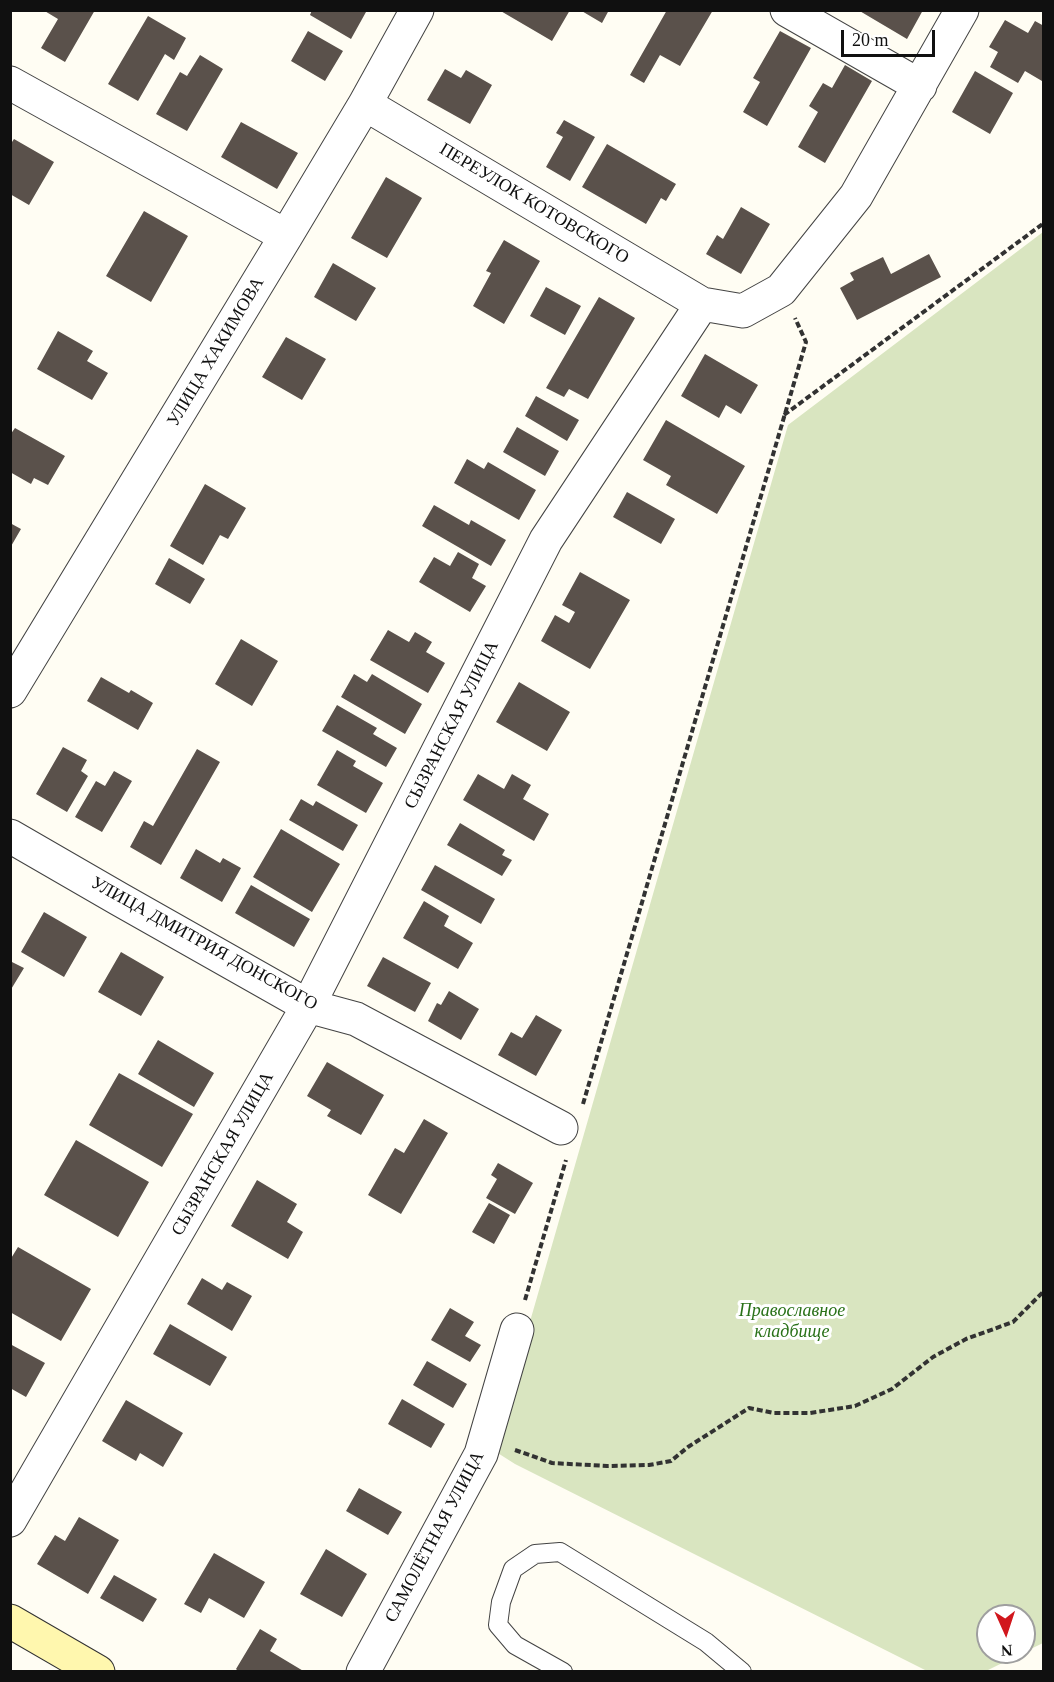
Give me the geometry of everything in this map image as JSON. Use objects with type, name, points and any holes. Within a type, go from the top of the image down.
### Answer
[{"type":"street","name":"УЛИЦА ХАКИМОВА","points":[[10,691],[365,104],[417,10]]},
{"type":"street","points":[[787,10],[920,86]]},
{"type":"street","points":[[702,304],[743,311],[781,290],[856,196],[962,10]]},
{"type":"street","points":[[10,83],[286,236]]},
{"type":"street","name":"ПЕРЕУЛОК КОТОВСКОГО","points":[[365,104],[702,304]]},
{"type":"street","name":"СЫЗРАНСКАЯ УЛИЦА","points":[[10,1520],[308,1006],[546,540],[702,304]]},
{"type":"street","name":"УЛИЦА ДМИТРИЯ ДОНСКОГО","points":[[10,836],[308,1006],[356,1018],[569,1133]]},
{"type":"street","name":"САМОЛЁТНАЯ УЛИЦА","points":[[363,1671],[481,1454],[517,1329]]},
{"type":"street","points":[[10,1621],[98,1671]]},
{"type":"lane","points":[[563,1671],[515,1645],[498,1624],[501,1602],[513,1569],[535,1554],[560,1552],[705,1642],[742,1671]]},
{"type":"path","points":[[784,416],[1044,223]]},
{"type":"path","points":[[517,1329],[569,1133],[806,342],[781,290]]},
{"type":"path","points":[[485,1439],[552,1463],[607,1466],[649,1465],[671,1461],[732,1417],[749,1408],[774,1413],[810,1413],[855,1406],[892,1389],[933,1357],[966,1339],[1013,1322],[1044,1291]]},
{"type":"green space","name":"Православное кладбище","points":[[1043,232],[1043,1643],[1036,1646],[1036,1604],[976,1604],[976,1664],[1000,1664],[986,1671],[927,1671],[515,1464],[493,1450],[788,425]]},
{"type":"building","points":[[43,10],[95,10],[65,62],[41,48],[58,19]]},
{"type":"building","points":[[312,10],[363,10],[366,12],[351,39],[310,15]]},
{"type":"building","points":[[499,10],[570,10],[552,41]]},
{"type":"building","points":[[580,10],[609,10],[602,23]]},
{"type":"building","points":[[667,10],[713,10],[680,66],[660,55],[644,83],[630,75]]},
{"type":"building","points":[[858,10],[923,10],[907,39]]},
{"type":"building","points":[[148,16],[186,38],[174,60],[165,54],[138,101],[108,84]]},
{"type":"building","points":[[1005,20],[1028,33],[1035,21],[1044,26],[1044,79],[1042,81],[1025,71],[1018,83],[990,67],[998,52],[989,47]]},
{"type":"building","points":[[308,31],[343,51],[325,81],[291,61]]},
{"type":"building","points":[[780,31],[811,48],[767,126],[743,112],[760,82],[753,78]]},
{"type":"building","points":[[200,55],[223,69],[187,131],[156,114],[180,72],[187,76]]},
{"type":"building","points":[[845,65],[872,81],[825,163],[798,147],[818,112],[809,106],[823,83],[832,88]]},
{"type":"building","points":[[445,69],[461,78],[466,70],[492,85],[470,124],[427,100]]},
{"type":"building","points":[[975,71],[1013,93],[990,134],[952,112]]},
{"type":"building","points":[[564,120],[595,137],[570,181],[546,167],[563,137],[556,133]]},
{"type":"building","points":[[241,122],[298,153],[277,189],[221,157]]},
{"type":"building","points":[[14,139],[54,162],[29,205],[10,194],[10,145]]},
{"type":"building","points":[[607,144],[676,184],[666,201],[661,198],[646,224],[582,187]]},
{"type":"building","points":[[386,177],[422,198],[387,258],[351,238]]},
{"type":"building","points":[[741,207],[770,224],[741,274],[706,254],[717,235],[723,239]]},
{"type":"building","points":[[144,211],[188,236],[151,302],[106,276]]},
{"type":"building","points":[[504,240],[540,261],[504,324],[473,306],[491,273],[486,271]]},
{"type":"building","points":[[929,254],[941,277],[857,320],[840,288],[854,280],[850,273],[883,257],[891,274]]},
{"type":"building","points":[[333,263],[376,288],[356,321],[314,297]]},
{"type":"building","points":[[546,287],[581,306],[565,335],[530,316]]},
{"type":"building","points":[[599,297],[635,318],[588,399],[569,389],[564,397],[546,388]]},
{"type":"building","points":[[58,331],[93,351],[87,361],[108,373],[92,400],[37,369]]},
{"type":"building","points":[[286,337],[326,359],[302,400],[262,377]]},
{"type":"building","points":[[705,354],[758,385],[741,414],[726,405],[719,418],[681,396]]},
{"type":"building","points":[[536,396],[579,420],[567,441],[525,416]]},
{"type":"building","points":[[666,420],[745,466],[717,514],[666,485],[671,476],[643,460]]},
{"type":"building","points":[[517,427],[559,451],[545,476],[503,452]]},
{"type":"building","points":[[15,428],[65,456],[48,485],[34,478],[31,484],[10,472],[10,435]]},
{"type":"building","points":[[467,459],[484,469],[488,462],[536,490],[519,520],[454,483]]},
{"type":"building","points":[[205,484],[246,508],[228,539],[220,535],[203,565],[170,546]]},
{"type":"building","points":[[627,492],[675,519],[661,544],[613,517]]},
{"type":"building","points":[[434,505],[469,525],[471,520],[506,540],[491,566],[422,526]]},
{"type":"building","points":[[10,523],[21,529],[10,548]]},
{"type":"building","points":[[458,552],[479,564],[472,578],[486,586],[470,612],[419,582],[434,557],[450,566]]},
{"type":"building","points":[[169,558],[205,579],[190,604],[155,584]]},
{"type":"building","points":[[580,572],[630,600],[590,669],[541,641],[555,615],[569,623],[575,612],[562,605]]},
{"type":"building","points":[[388,630],[409,642],[415,632],[432,642],[426,652],[445,663],[428,693],[370,660]]},
{"type":"building","points":[[241,639],[278,661],[252,706],[215,684]]},
{"type":"building","points":[[354,674],[367,682],[372,674],[422,704],[405,734],[341,697]]},
{"type":"building","points":[[101,677],[153,703],[138,730],[87,701]]},
{"type":"building","points":[[519,682],[570,712],[547,751],[496,722]]},
{"type":"building","points":[[337,705],[377,728],[373,734],[397,748],[386,767],[322,731]]},
{"type":"building","points":[[63,747],[87,760],[81,771],[88,776],[67,812],[36,794]]},
{"type":"building","points":[[197,749],[220,762],[161,865],[130,847],[144,821],[153,826]]},
{"type":"building","points":[[337,750],[356,761],[353,766],[383,783],[366,813],[317,785]]},
{"type":"building","points":[[114,771],[132,781],[102,832],[75,817],[96,781],[105,786]]},
{"type":"building","points":[[478,774],[504,789],[512,774],[531,785],[523,799],[549,814],[534,841],[463,800]]},
{"type":"building","points":[[301,799],[313,806],[316,801],[358,825],[343,851],[289,820]]},
{"type":"building","points":[[460,823],[505,850],[502,855],[512,860],[502,876],[447,845]]},
{"type":"building","points":[[281,829],[340,864],[312,912],[253,877]]},
{"type":"building","points":[[196,849],[220,863],[223,858],[241,868],[222,902],[180,878]]},
{"type":"building","points":[[435,865],[495,899],[481,924],[421,890]]},
{"type":"building","points":[[251,885],[310,919],[294,947],[235,913]]},
{"type":"building","points":[[424,901],[449,916],[444,926],[473,943],[458,969],[403,938]]},
{"type":"building","points":[[44,912],[87,937],[64,977],[21,952]]},
{"type":"building","points":[[121,952],[164,977],[141,1016],[98,992]]},
{"type":"building","points":[[383,957],[431,983],[415,1012],[367,986]]},
{"type":"building","points":[[10,961],[24,968],[10,991]]},
{"type":"building","points":[[449,991],[479,1009],[461,1040],[428,1021],[437,1003],[441,1005]]},
{"type":"building","points":[[536,1015],[562,1030],[536,1076],[498,1055],[511,1032],[522,1038]]},
{"type":"building","points":[[158,1040],[214,1073],[194,1107],[138,1074]]},
{"type":"building","points":[[327,1062],[384,1095],[361,1135],[327,1116],[331,1110],[307,1096]]},
{"type":"building","points":[[119,1073],[193,1114],[162,1167],[89,1125]]},
{"type":"building","points":[[424,1119],[448,1133],[401,1214],[368,1195],[395,1148],[404,1153]]},
{"type":"building","points":[[76,1140],[149,1182],[118,1237],[44,1195]]},
{"type":"building","points":[[498,1163],[533,1183],[515,1214],[486,1198],[497,1179],[491,1175]]},
{"type":"building","points":[[257,1180],[297,1204],[287,1222],[303,1232],[288,1259],[231,1226]]},
{"type":"building","points":[[489,1203],[510,1215],[494,1244],[472,1232]]},
{"type":"building","points":[[18,1247],[91,1289],[61,1341],[10,1312],[10,1260]]},
{"type":"building","points":[[202,1278],[222,1290],[227,1282],[252,1296],[232,1331],[187,1304]]},
{"type":"building","points":[[450,1308],[474,1322],[465,1336],[481,1345],[470,1362],[431,1340]]},
{"type":"building","points":[[170,1324],[227,1357],[210,1386],[153,1354]]},
{"type":"building","points":[[10,1344],[45,1363],[26,1397],[10,1388]]},
{"type":"building","points":[[427,1361],[467,1384],[453,1408],[413,1385]]},
{"type":"building","points":[[402,1399],[445,1424],[431,1448],[388,1424]]},
{"type":"building","points":[[126,1400],[183,1433],[163,1467],[140,1453],[136,1461],[102,1441]]},
{"type":"building","points":[[359,1488],[402,1512],[388,1535],[346,1511]]},
{"type":"building","points":[[79,1517],[119,1540],[88,1594],[37,1564],[55,1535],[65,1541]]},
{"type":"building","points":[[326,1549],[367,1574],[342,1617],[300,1594]]},
{"type":"building","points":[[214,1553],[265,1582],[244,1618],[209,1598],[201,1613],[184,1604]]},
{"type":"building","points":[[114,1575],[157,1599],[143,1622],[100,1598]]},
{"type":"building","points":[[260,1629],[277,1639],[270,1651],[305,1672],[239,1672],[236,1669]]}]
